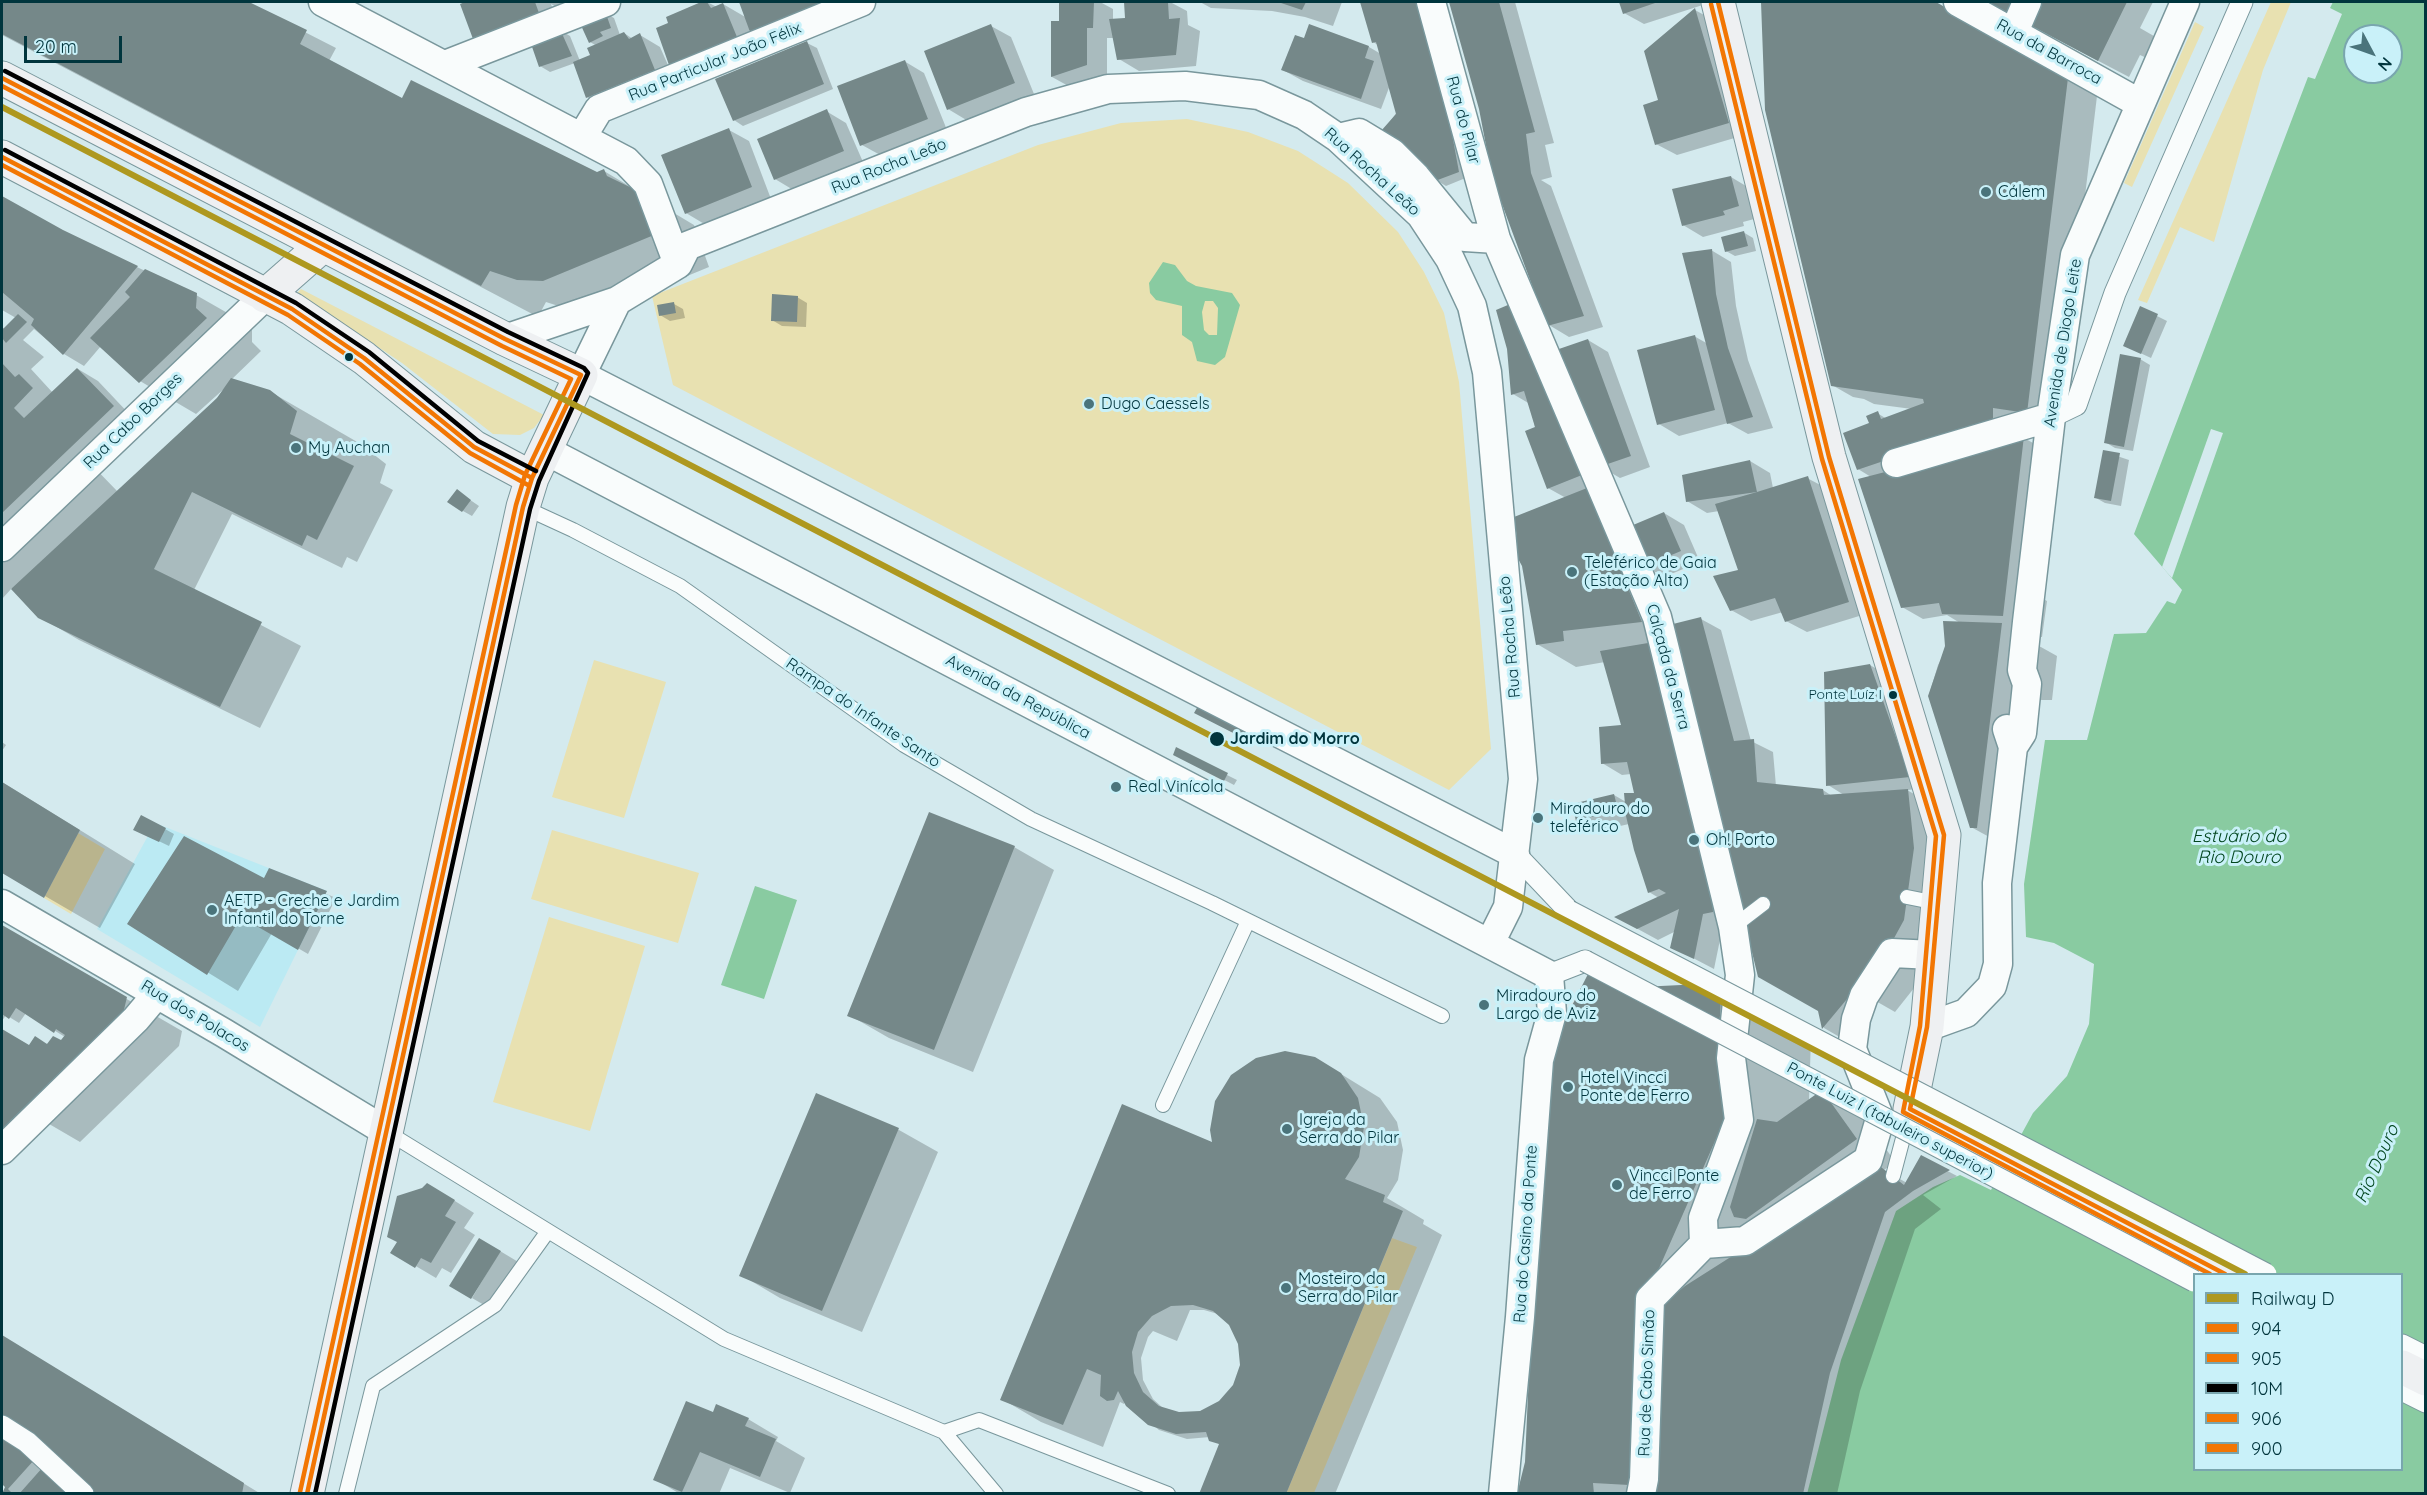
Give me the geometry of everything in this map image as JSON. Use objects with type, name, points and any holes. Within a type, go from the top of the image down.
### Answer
[{"type":"main road","points":[[1718,2],[1829,457],[1944,835],[1922,900],[1934,955],[1927,1027],[1923,1116],[2221,1273]]},
{"type":"main road","points":[[2,78],[505,339],[580,375],[533,478],[307,1494]]},
{"type":"main road","name":"Avenida da República","points":[[2,157],[292,309],[364,358],[474,447],[533,478]]},
{"type":"main road","points":[[265,296],[323,245]]},
{"type":"main road","points":[[2403,1368],[2426,1379]]},
{"type":"street","points":[[446,65],[606,2]]},
{"type":"street","name":"Rua Particular João Félix","points":[[582,137],[599,109],[861,2]]},
{"type":"street","name":"Rua do Pilar","points":[[1431,2],[1496,239]]},
{"type":"street","name":"Rua da Barroca","points":[[1958,2],[2139,103]]},
{"type":"street","points":[[2014,32],[2027,2]]},
{"type":"street","name":"Avenida de Diogo Leite","points":[[1927,1027],[1966,1013],[1992,986],[2000,945],[1997,884],[2013,747],[2007,731],[2013,682],[2022,670],[2050,417],[2075,255],[2139,103],[2185,2]]},
{"type":"street","points":[[1896,463],[2050,417],[2076,405],[2115,293],[2242,2]]},
{"type":"street","points":[[332,3],[626,161],[648,184],[678,264]]},
{"type":"street","name":"Rua Rocha Leão","points":[[505,339],[617,301],[678,264],[687,246],[1026,112],[1108,90],[1185,86],[1258,95],[1304,115],[1338,138],[1421,215],[1450,260],[1472,306],[1487,372],[1523,778],[1515,854]]},
{"type":"street","points":[[1338,138],[1359,133],[1392,153],[1416,177],[1465,237],[1496,239]]},
{"type":"street","name":"Calçada da Serra","points":[[1496,239],[1657,617],[1733,927],[1740,975],[1731,1058],[1739,1120],[1703,1218],[1704,1244]]},
{"type":"street","name":"Rua Cabo Borges","points":[[2,547],[265,296]]},
{"type":"street","points":[[617,301],[580,375],[1515,854],[1569,911],[2262,1273]]},
{"type":"street","name":"Avenida da República","points":[[533,478],[1490,943],[1549,975]]},
{"type":"street","points":[[1490,943],[1508,907],[1515,854]]},
{"type":"street","name":"Rua dos Polacos","points":[[2,904],[387,1132]]},
{"type":"street","points":[[1704,1244],[1745,1241],[1868,1160],[1880,1119],[1852,1049],[1856,1019],[1864,996],[1892,953],[1934,955]]},
{"type":"street","name":"Ponte Luiz I (tabuleiro superior)","points":[[1549,975],[1585,961],[2193,1280]]},
{"type":"street","name":"Rua do Casino da Ponte","points":[[1503,1494],[1520,1317],[1539,1060],[1551,1013],[1549,975]]},
{"type":"street","points":[[2,1150],[136,1019],[157,994]]},
{"type":"street","name":"Rua de Cabo Simão","points":[[1641,1494],[1644,1479],[1650,1299],[1704,1244]]},
{"type":"street","points":[[2403,1346],[2426,1358]]},
{"type":"street","points":[[2403,1390],[2426,1402]]},
{"type":"street","points":[[2,1426],[27,1442],[83,1494]]},
{"type":"lane","name":"Rampa do Infante Santo","points":[[533,478],[573,530],[680,586],[904,745],[1031,819],[1212,903],[1442,1016]]},
{"type":"lane","points":[[1733,927],[1763,904]]},
{"type":"lane","points":[[1164,1105],[1248,921]]},
{"type":"lane","points":[[1893,1176],[1923,1116]]},
{"type":"lane","points":[[387,1132],[724,1340],[944,1432],[996,1494]]},
{"type":"lane","points":[[346,1494],[373,1386],[495,1305],[548,1231]]},
{"type":"lane","points":[[944,1432],[979,1420],[1168,1494]]},
{"type":"shaded area","points":[[2271,2],[2291,2],[2263,70],[2214,242],[2180,227],[2147,303],[2138,300]]},
{"type":"shaded area","points":[[2195,22],[2204,27],[2132,187],[2124,183]]},
{"type":"shaded area","name":"Jardim do Morro","points":[[1187,119],[1248,132],[1298,151],[1348,183],[1398,232],[1424,272],[1444,313],[1459,382],[1491,749],[1449,790],[673,385],[652,296],[1038,145],[1121,123]]},
{"type":"shaded area","points":[[301,289],[544,415],[534,428],[520,435],[493,434],[402,363],[297,293]]},
{"type":"shaded area","points":[[594,660],[666,682],[624,818],[552,797]]},
{"type":"shaded area","name":"AETP - Creche e Jardim Infantil do Torne","points":[[155,823],[327,891],[260,1027],[97,929]]},
{"type":"shaded area","points":[[552,830],[699,873],[678,943],[531,899]]},
{"type":"shaded area","points":[[78,833],[105,849],[71,914],[44,898]]},
{"type":"shaded area","points":[[549,917],[645,946],[590,1131],[493,1102]]},
{"type":"shaded area","points":[[1392,1238],[1417,1247],[1314,1493],[1286,1494]]},
{"type":"water","name":"Estuário do Rio Douro","points":[[2333,2],[2425,2],[2425,1493],[1807,1494],[1841,1360],[1896,1211],[1933,1187],[1960,1175],[1991,1190],[2033,1113],[2067,1076],[2089,1024],[2094,964],[2054,943],[2026,937],[2024,884],[2045,740],[2087,740],[2114,634],[2146,633],[2167,601],[2175,604],[2182,590],[2134,534],[2308,77],[2315,79],[2342,14],[2330,8]]},
{"type":"water","points":[[1163,262],[1175,265],[1187,281],[1196,286],[1232,293],[1240,305],[1225,357],[1215,365],[1197,361],[1192,342],[1182,335],[1182,306],[1156,300],[1150,293],[1149,283]],"holes":[[[1205,301],[1213,301],[1218,308],[1217,335],[1209,335],[1204,330],[1202,312]]]},
{"type":"water","points":[[755,886],[797,900],[764,999],[721,985]]},
{"type":"pier","points":[[2211,429],[2223,433],[2172,578],[2162,567]]},
{"type":"building","points":[[2,2],[249,2],[307,30],[300,44],[402,98],[411,80],[597,172],[604,169],[607,176],[638,191],[654,235],[543,281],[517,280],[490,271],[481,286],[2,34]]},
{"type":"building","points":[[465,2],[535,2],[539,13],[473,39],[460,4]]},
{"type":"building","points":[[701,2],[707,2],[711,8],[723,3],[737,37],[669,65],[656,28],[668,23],[666,17]]},
{"type":"building","points":[[739,2],[827,2],[750,32]]},
{"type":"building","points":[[1059,2],[1094,2],[1093,28],[1087,28],[1087,65],[1051,77],[1051,21],[1059,21]]},
{"type":"building","points":[[1124,2],[1168,2],[1169,19],[1180,18],[1176,55],[1117,60],[1109,19],[1125,18]]},
{"type":"building","points":[[1278,2],[1306,2],[1302,10]]},
{"type":"building","points":[[1360,2],[1416,2],[1450,123],[1459,172],[1435,181],[1381,131],[1396,114],[1376,42],[1372,43]]},
{"type":"building","points":[[1449,2],[1499,2],[1535,132],[1526,134],[1531,173],[1584,316],[1547,326],[1492,177],[1479,109]]},
{"type":"building","points":[[1619,2],[1658,2],[1623,14]]},
{"type":"building","points":[[1761,2],[1936,2],[2068,78],[2027,413],[1993,408],[1993,424],[1857,470],[1843,433],[1869,423],[1866,416],[1878,411],[1881,419],[1924,403],[1923,399],[1831,386],[1765,110]]},
{"type":"building","points":[[1985,2],[2015,2],[2009,15]]},
{"type":"building","points":[[2036,2],[2127,2],[2098,61],[2028,24]]},
{"type":"building","points":[[1695,8],[1729,123],[1655,145],[1643,105],[1658,100],[1644,51]]},
{"type":"building","points":[[605,11],[611,28],[600,32],[603,36],[589,43],[579,21]]},
{"type":"building","points":[[991,24],[1015,83],[947,110],[924,51]]},
{"type":"building","points":[[1309,24],[1369,46],[1365,58],[1374,61],[1361,99],[1281,70],[1295,35],[1304,38]]},
{"type":"building","points":[[560,29],[572,56],[539,67],[530,41]]},
{"type":"building","points":[[624,32],[629,39],[640,33],[655,70],[586,98],[573,62],[590,55],[587,48]]},
{"type":"building","points":[[807,41],[824,84],[733,121],[715,79]]},
{"type":"building","points":[[905,60],[928,119],[860,146],[837,86]]},
{"type":"building","points":[[827,109],[844,151],[774,180],[757,139]]},
{"type":"building","points":[[729,128],[752,187],[685,214],[661,155]]},
{"type":"building","points":[[1731,176],[1739,206],[1723,211],[1725,215],[1682,226],[1672,189]]},
{"type":"building","points":[[2,196],[63,230],[138,266],[63,355],[31,325],[34,319],[2,292]]},
{"type":"building","points":[[1744,231],[1748,246],[1725,252],[1721,237]]},
{"type":"building","points":[[1712,249],[1716,294],[1728,348],[1753,417],[1727,424],[1682,253]]},
{"type":"building","points":[[145,269],[197,293],[196,308],[207,318],[139,383],[90,338],[130,297],[125,292]]},
{"type":"building","points":[[772,294],[798,296],[797,322],[771,321]]},
{"type":"building","points":[[674,302],[676,313],[659,316],[657,305]]},
{"type":"building","points":[[1515,302],[1587,473],[1547,489],[1525,431],[1535,427],[1524,391],[1511,395],[1507,349],[1496,310]]},
{"type":"building","points":[[2140,306],[2158,314],[2141,354],[2123,346]]},
{"type":"building","points":[[18,314],[27,322],[6,343],[2,338],[2,330]]},
{"type":"building","points":[[1695,335],[1715,410],[1657,425],[1637,350]]},
{"type":"building","points":[[1588,339],[1631,456],[1599,467],[1556,350]]},
{"type":"building","points":[[2120,354],[2141,358],[2124,447],[2104,443]]},
{"type":"building","points":[[2,363],[15,377],[19,374],[33,388],[14,408],[24,418],[77,368],[114,406],[2,513]]},
{"type":"building","points":[[231,378],[270,390],[297,411],[290,434],[354,466],[317,540],[307,535],[302,546],[192,492],[154,569],[262,622],[220,707],[38,618],[11,589],[217,398]]},
{"type":"building","points":[[2024,436],[2003,616],[1942,614],[1939,603],[1901,608],[1858,479]]},
{"type":"building","points":[[2103,450],[2120,453],[2111,501],[2094,498]]},
{"type":"building","points":[[1750,460],[1757,492],[1686,502],[1682,475]]},
{"type":"building","points":[[1808,476],[1849,602],[1785,622],[1775,598],[1730,611],[1713,576],[1738,570],[1715,504]]},
{"type":"building","name":"Teleférico de Gaia (Estação Alta)","points":[[1587,488],[1642,622],[1563,631],[1564,641],[1536,645],[1522,566],[1509,542],[1517,538],[1514,517]]},
{"type":"building","points":[[457,489],[471,500],[462,512],[447,502]]},
{"type":"building","points":[[1664,512],[1681,551],[1643,567],[1626,528]]},
{"type":"building","points":[[1701,617],[1734,741],[1754,739],[1757,782],[1823,789],[1824,795],[1908,789],[1914,848],[1904,920],[1887,951],[1822,1029],[1818,1011],[1758,977],[1712,787],[1669,625]]},
{"type":"building","points":[[1943,621],[2002,623],[1977,828],[1970,828],[1928,696],[1945,646]]},
{"type":"building","points":[[1654,642],[1711,865],[1713,912],[1703,914],[1694,959],[1670,948],[1679,909],[1637,929],[1614,917],[1666,893],[1659,889],[1648,893],[1634,850],[1626,816],[1624,793],[1634,793],[1627,762],[1601,764],[1599,727],[1621,725],[1600,651]]},
{"type":"building","points":[[1870,664],[1910,777],[1826,786],[1824,672]]},
{"type":"building","points":[[1198,706],[1249,732],[1245,739],[1194,713]]},
{"type":"building","points":[[1176,747],[1228,773],[1224,781],[1173,755]]},
{"type":"building","points":[[2,782],[80,830],[44,898],[2,873]]},
{"type":"building","points":[[1614,794],[1618,810],[1576,821],[1572,804]]},
{"type":"building","points":[[929,812],[1015,846],[934,1050],[847,1016]]},
{"type":"building","points":[[141,815],[166,828],[159,842],[133,830]]},
{"type":"building","points":[[184,836],[264,878],[269,868],[327,891],[298,950],[241,917],[207,975],[127,924]]},
{"type":"building","points":[[2,925],[127,997],[123,1014],[2,1133],[2,1029],[29,1045],[35,1036],[47,1044],[53,1036],[61,1040],[65,1035],[56,1029],[54,1033],[16,1008],[9,1019],[2,1014]]},
{"type":"building","name":"Vincci Ponte de Ferro","points":[[1588,974],[1620,988],[1722,983],[1719,1032],[1725,1111],[1723,1123],[1657,1273],[1629,1485],[1593,1483],[1594,1494],[1517,1494],[1525,1462],[1540,1122],[1549,1051]]},
{"type":"building","name":"Mosteiro da Serra do Pilar","points":[[1285,1051],[1315,1057],[1341,1073],[1358,1098],[1364,1127],[1359,1157],[1345,1179],[1385,1195],[1383,1202],[1403,1211],[1286,1494],[1199,1494],[1219,1444],[1209,1441],[1206,1432],[1176,1434],[1148,1425],[1126,1406],[1118,1391],[1114,1400],[1107,1401],[1100,1396],[1101,1375],[1087,1369],[1063,1425],[1000,1400],[1122,1104],[1212,1142],[1210,1130],[1215,1101],[1231,1075],[1256,1058]],"holes":[[[1193,1305],[1213,1311],[1229,1325],[1238,1344],[1240,1365],[1233,1385],[1219,1401],[1200,1411],[1179,1412],[1159,1406],[1143,1392],[1134,1373],[1132,1352],[1138,1332],[1152,1316],[1171,1306]]]},
{"type":"building","points":[[1822,1090],[1857,1139],[1746,1219],[1734,1217],[1730,1207],[1757,1119],[1777,1122]]},
{"type":"building","points":[[816,1093],[899,1128],[822,1311],[739,1276]]},
{"type":"building","points":[[1921,1155],[1950,1170],[1913,1191],[1885,1212],[1830,1373],[1803,1494],[1656,1494],[1658,1308],[1685,1286],[1877,1164],[1904,1185]]},
{"type":"building","points":[[427,1183],[455,1200],[445,1216],[456,1222],[431,1263],[421,1258],[415,1268],[390,1253],[397,1242],[387,1237],[397,1196],[422,1188]]},
{"type":"building","points":[[479,1238],[501,1251],[471,1299],[449,1286]]},
{"type":"building","points":[[2,1335],[244,1483],[242,1494],[95,1494],[29,1434],[2,1417]]},
{"type":"building","points":[[686,1401],[713,1412],[716,1404],[749,1418],[745,1426],[776,1439],[760,1477],[700,1452],[682,1492],[653,1480]]},
{"type":"building","points":[[2,1431],[35,1459],[8,1489],[13,1494],[2,1494],[5,1487],[2,1484]]},
{"type":"building","points":[[43,1467],[74,1494],[19,1494]]},
{"type":"rail line","name":"D","points":[[2,107],[2243,1273]]},
{"type":"transit line","name":"906","points":[[1718,2],[1829,457],[1944,835],[1927,1027],[1910,1109],[2223,1273]]},
{"type":"transit line","name":"900","points":[[1711,4],[1822,459],[1936,836],[1920,1026],[1903,1112],[2208,1273]]},
{"type":"transit line","name":"10M","points":[[5,71],[508,332],[584,368],[588,373],[539,481],[530,509],[315,1494]]},
{"type":"transit line","name":"904","points":[[2,78],[505,339],[581,375],[532,478],[523,507],[307,1494]]},
{"type":"transit line","name":"905","points":[[2,86],[502,346],[571,379],[525,475],[516,505],[300,1492]]},
{"type":"transit line","name":"10M","points":[[5,150],[296,303],[369,352],[478,441],[536,471]]},
{"type":"transit line","name":"904","points":[[2,157],[292,309],[364,358],[474,447],[532,478]]},
{"type":"transit line","name":"905","points":[[2,165],[288,315],[360,364],[470,453],[528,485]]},
{"type":"place","name":"Cálem","points":[[1986,192]]},
{"type":"place","name":"Dugo Caessels","points":[[1089,404]]},
{"type":"place","name":"My Auchan","points":[[296,448]]},
{"type":"place","name":"Teleférico de Gaia (Estação Alta)","points":[[1572,572]]},
{"type":"place","name":"Ponte Luíz I","points":[[1893,695]]},
{"type":"place","name":"Jardim do Morro","points":[[1217,739]]},
{"type":"place","name":"Real Vinícola","points":[[1116,787]]},
{"type":"place","name":"Miradouro do teleférico","points":[[1538,818]]},
{"type":"place","name":"Oh! Porto","points":[[1694,840]]},
{"type":"place","name":"AETP - Creche e Jardim Infantil do Torne","points":[[212,910]]},
{"type":"place","name":"Miradouro do Largo de Aviz","points":[[1484,1005]]},
{"type":"place","name":"Hotel Vincci Ponte de Ferro","points":[[1568,1087]]},
{"type":"place","name":"Igreja da Serra do Pilar","points":[[1287,1129]]},
{"type":"place","name":"Vincci Ponte de Ferro","points":[[1617,1185]]},
{"type":"place","name":"Mosteiro da Serra do Pilar","points":[[1286,1288]]},
{"type":"water label","name":"Rio Douro","points":[[2377,1164]]}]
